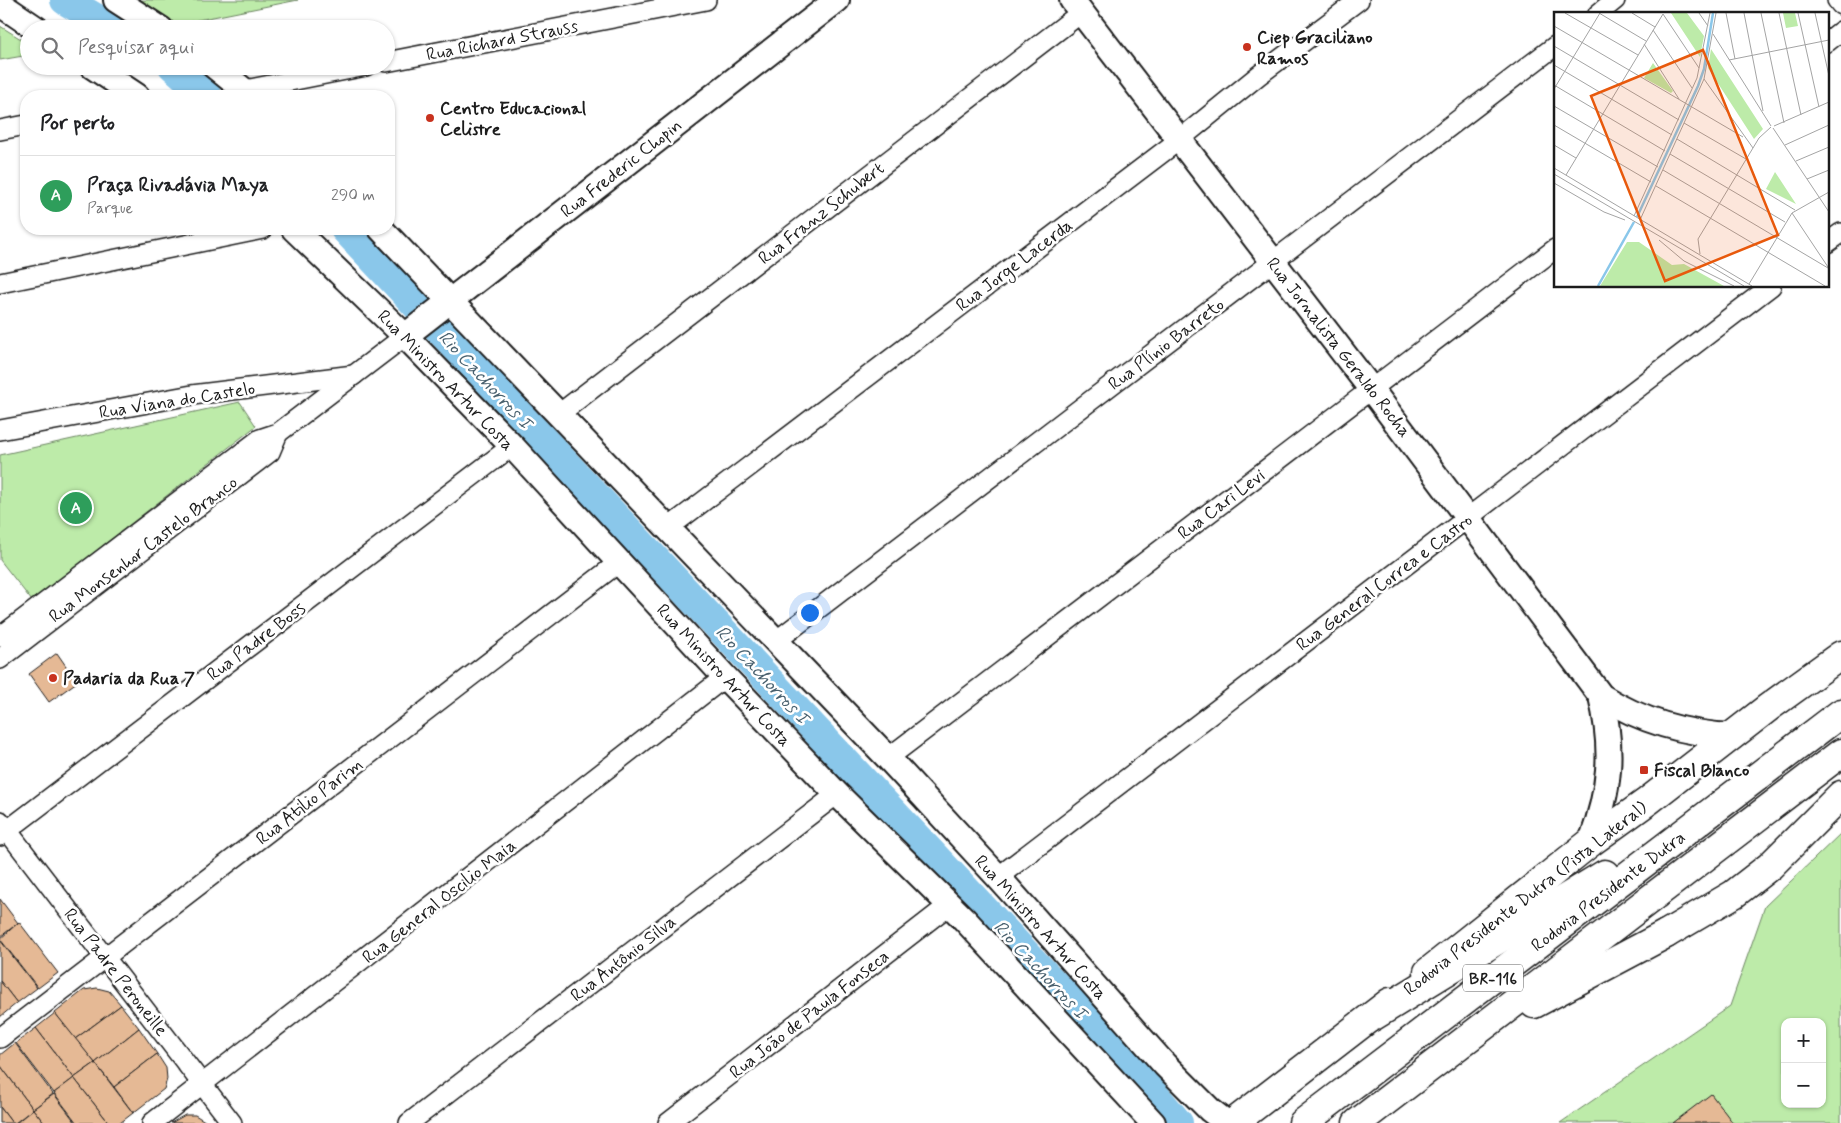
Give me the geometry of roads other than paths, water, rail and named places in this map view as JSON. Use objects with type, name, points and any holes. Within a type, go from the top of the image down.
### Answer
[{"type":"highway","name":"Rodovia Presidente Dutra (Pista Lateral)","points":[[1233,1123],[1372,1017],[1590,842],[1648,802],[1841,655]]},
{"type":"highway","name":"Rodovia Presidente Dutra","points":[[1303,1123],[1841,713]]},
{"type":"highway","name":"Rodovia Presidente Dutra","points":[[1356,1123],[1841,754]]},
{"type":"highway","points":[[1472,1035],[1666,934],[1734,894],[1764,872],[1841,795]]},
{"type":"highway","points":[[1372,1017],[1623,862],[1646,849],[1684,833]]},
{"type":"street","points":[[116,0],[147,20]]},
{"type":"street","name":"Rua Richard Strauss","points":[[395,60],[706,0]]},
{"type":"street","name":"Rua Frederic Chopin","points":[[411,332],[837,0]]},
{"type":"street","name":"Rua Jorge Lacerda","points":[[667,529],[1179,140],[1259,75],[1359,0]]},
{"type":"street","points":[[1601,12],[1616,0]]},
{"type":"street","points":[[1837,0],[1841,5]]},
{"type":"street","points":[[0,4],[24,20]]},
{"type":"street","name":"Rua Jornalista Geraldo Rocha","points":[[1077,6],[1372,389],[1601,696],[1632,713],[1664,725],[1698,733],[1733,736]]},
{"type":"street","name":"Rua Franz Schubert","points":[[560,414],[1077,6]]},
{"type":"street","points":[[1828,41],[1841,32]]},
{"type":"street","name":"Rua Plínio Barreto","points":[[776,641],[1554,47]]},
{"type":"street","points":[[106,75],[128,90]]},
{"type":"street","points":[[225,75],[244,90]]},
{"type":"street","points":[[259,90],[321,75]]},
{"type":"street","points":[[288,90],[296,80]]},
{"type":"street","points":[[0,130],[20,126]]},
{"type":"street","points":[[1828,242],[1841,233]]},
{"type":"street","points":[[0,283],[234,235]]},
{"type":"street","name":"Rua Ministro Artur Costa","points":[[301,235],[411,332],[618,563],[724,677],[837,794],[950,905],[1153,1123]]},
{"type":"street","name":"Rua Ministro Artur Costa","points":[[386,235],[444,306],[560,414],[667,529],[888,758],[1165,1064],[1210,1110],[1227,1123]]},
{"type":"street","name":"Rua Cari Levi","points":[[888,758],[1554,250]]},
{"type":"street","name":"Rua General Correa e Castro","points":[[998,878],[1768,288]]},
{"type":"street","name":"Rua Monsenhor Castelo Branco","points":[[0,637],[260,439],[278,433],[411,332]]},
{"type":"street","name":"Rua Viana do Castelo","points":[[0,430],[192,395],[355,375]]},
{"type":"street","name":"Rua Monsenhor Castelo Branco","points":[[0,659],[270,452],[278,433]]},
{"type":"street","name":"Rua Padre Boss","points":[[2,829],[512,446]]},
{"type":"street","name":"Rua Atilio Parim","points":[[0,1038],[618,563]]},
{"type":"street","name":"Rua General Oscilio Maia","points":[[152,1123],[724,677]]},
{"type":"street","name":"Rua Jornalista Geraldo Rocha","points":[[1590,842],[1603,804],[1609,770],[1609,737],[1601,696]]},
{"type":"street","name":"Rua Antônio Silva","points":[[409,1123],[837,794]]},
{"type":"street","name":"Rua Padre Peroneille","points":[[2,829],[106,958],[232,1123]]},
{"type":"street","name":"Rua João de Paula Fonseca","points":[[668,1123],[950,905]]},
{"type":"waterway","name":"Rio Cachorros I","points":[[65,0],[99,20]]},
{"type":"waterway","name":"Rio Cachorros I","points":[[183,75],[200,90]]},
{"type":"waterway","name":"Rio Cachorros I","points":[[351,235],[1119,1053],[1178,1123]]},
{"type":"place","name":"Ciep Graciliano Ramos","points":[[1247,47]]},
{"type":"place","name":"Centro Educacional Celistre","points":[[430,118]]},
{"type":"place","name":"Praça Rivadávia Maya","points":[[76,508]]},
{"type":"place","name":"Padaria da Rua 7","points":[[53,678]]},
{"type":"place","name":"Fiscal Blanco","points":[[1644,770]]}]
